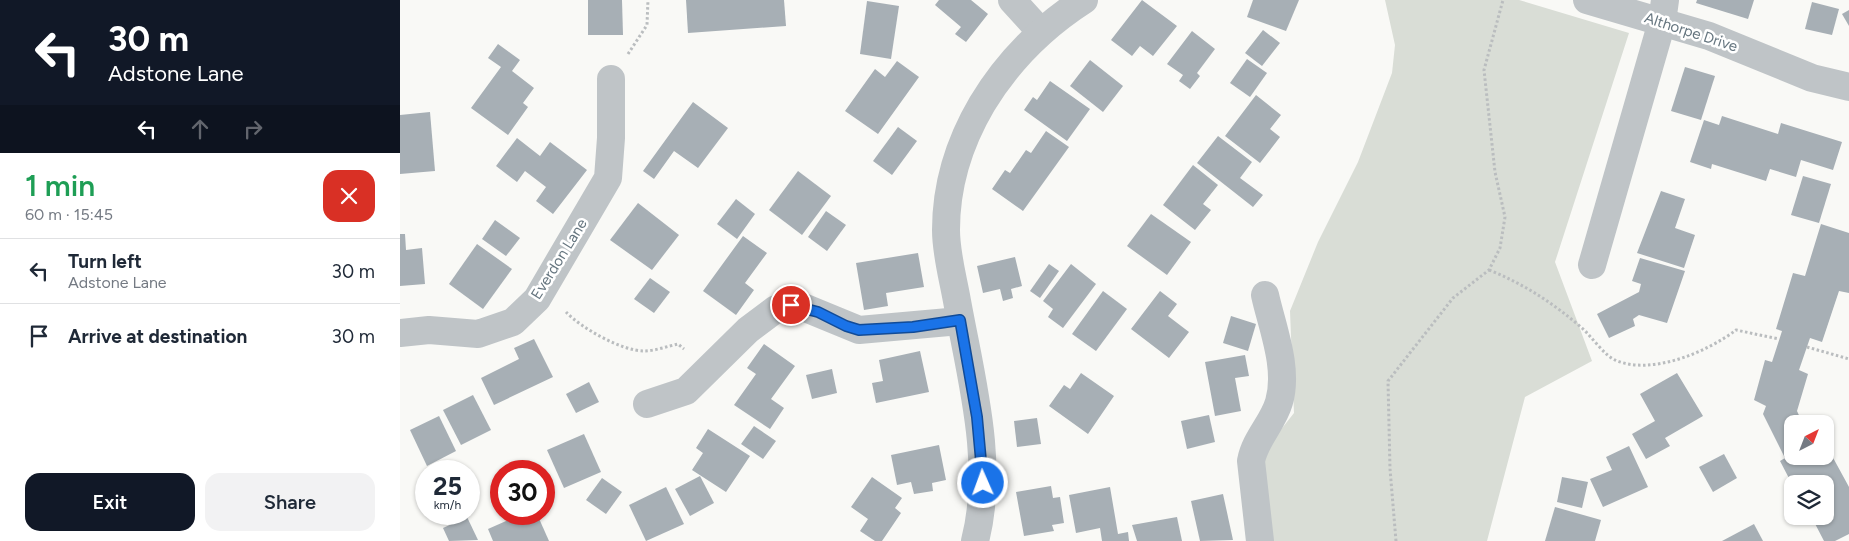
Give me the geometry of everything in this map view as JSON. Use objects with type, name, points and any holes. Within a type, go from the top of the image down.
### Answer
[{"type":"street","points":[[1012,0],[1040,31]]},
{"type":"street","points":[[974,541],[982,495],[983,471],[977,417],[946,232],[951,180],[959,151],[971,123],[987,96],[1040,31],[1084,0]]},
{"type":"street","name":"Althorpe Drive","points":[[1587,0],[1663,11],[1732,43],[1749,53],[1812,78],[1849,87]]},
{"type":"street","points":[[1592,265],[1663,11]]},
{"type":"street","name":"Everdon Lane","points":[[400,333],[429,330],[478,334],[513,322],[537,299],[608,178],[611,138],[611,79]]},
{"type":"street","points":[[1260,541],[1250,461],[1253,450],[1279,402],[1281,383],[1280,360],[1265,295]]},
{"type":"street","points":[[647,404],[686,391],[709,371],[765,315],[776,309],[791,305],[818,312],[846,326],[859,330],[913,327],[960,320]]},
{"type":"path","points":[[611,79],[647,25],[648,0]]},
{"type":"path","points":[[1396,541],[1390,469],[1388,381],[1453,298],[1489,270],[1500,248],[1505,217],[1495,172],[1484,70],[1503,0]]},
{"type":"path","points":[[1489,270],[1516,281],[1554,304],[1591,336],[1613,360],[1638,367],[1673,361],[1692,354],[1720,342],[1736,330],[1779,339]]},
{"type":"path","points":[[546,286],[555,300],[574,321],[606,340],[644,351],[678,344],[709,371]]},
{"type":"path","points":[[1807,347],[1849,359]]},
{"type":"shaded area","points":[[1385,0],[1519,0],[1629,33],[1555,262],[1592,361],[1525,397],[1487,541],[1268,541],[1261,455],[1294,413],[1290,311],[1318,242],[1358,162],[1392,73],[1395,45]]},
{"type":"building","points":[[588,0],[622,0],[623,35],[588,35]]},
{"type":"building","points":[[686,0],[784,0],[786,26],[688,33]]},
{"type":"building","points":[[939,0],[971,0],[988,14],[966,42],[955,34],[961,27],[935,5]]},
{"type":"building","points":[[1142,0],[1177,26],[1153,56],[1140,46],[1132,56],[1111,40]]},
{"type":"building","points":[[1253,0],[1299,0],[1286,31],[1247,17]]},
{"type":"building","points":[[1697,0],[1754,0],[1748,19],[1696,3]]},
{"type":"building","points":[[867,1],[899,6],[891,59],[860,54]]},
{"type":"building","points":[[1812,2],[1839,9],[1832,35],[1805,29]]},
{"type":"building","points":[[1849,10],[1849,26],[1842,14]]},
{"type":"building","points":[[1263,30],[1280,43],[1262,66],[1245,53]]},
{"type":"building","points":[[1192,31],[1215,49],[1197,73],[1200,76],[1190,89],[1179,81],[1183,75],[1167,64]]},
{"type":"building","points":[[498,44],[520,60],[512,71],[534,88],[523,103],[528,107],[508,135],[471,108],[501,67],[488,58]]},
{"type":"building","points":[[1247,59],[1267,73],[1250,97],[1230,83]]},
{"type":"building","points":[[1090,60],[1123,86],[1103,112],[1070,86]]},
{"type":"building","points":[[897,61],[919,77],[878,134],[845,111],[875,69],[885,77]]},
{"type":"building","points":[[1685,67],[1715,76],[1701,120],[1671,111]]},
{"type":"building","points":[[1050,81],[1090,109],[1067,141],[1024,110],[1033,97],[1037,100]]},
{"type":"building","points":[[1256,95],[1281,115],[1270,129],[1280,137],[1260,163],[1225,136]]},
{"type":"building","points":[[693,102],[728,128],[698,168],[674,151],[654,179],[643,171]]},
{"type":"building","points":[[430,112],[435,171],[400,174],[400,115]]},
{"type":"building","points":[[1722,116],[1778,134],[1781,123],[1842,142],[1833,170],[1801,160],[1796,177],[1770,169],[1766,181],[1712,164],[1711,169],[1690,162],[1704,120],[1719,125]]},
{"type":"building","points":[[898,127],[917,141],[892,175],[873,161]]},
{"type":"building","points":[[1046,131],[1069,147],[1023,211],[992,189],[1005,170],[1010,173],[1026,150],[1031,153]]},
{"type":"building","points":[[1218,136],[1252,162],[1240,178],[1263,195],[1253,207],[1197,163]]},
{"type":"building","points":[[517,138],[540,156],[550,142],[587,170],[553,214],[536,201],[546,187],[525,171],[517,182],[496,166]]},
{"type":"building","points":[[1193,165],[1218,185],[1203,204],[1211,210],[1195,230],[1163,205]]},
{"type":"building","points":[[798,171],[831,196],[802,235],[769,210]]},
{"type":"building","points":[[1803,176],[1831,184],[1819,223],[1791,215]]},
{"type":"building","points":[[1661,191],[1685,199],[1675,228],[1695,235],[1684,268],[1637,253]]},
{"type":"building","points":[[736,199],[755,214],[737,239],[717,224]]},
{"type":"building","points":[[638,203],[679,235],[652,270],[610,240]]},
{"type":"building","points":[[826,211],[846,225],[827,251],[808,237]]},
{"type":"building","points":[[1151,214],[1191,242],[1167,275],[1127,246]]},
{"type":"building","points":[[495,220],[520,238],[506,256],[482,239]]},
{"type":"building","points":[[1821,224],[1849,233],[1849,293],[1839,291],[1822,342],[1810,338],[1799,370],[1808,374],[1797,411],[1799,415],[1784,415],[1784,456],[1763,414],[1766,406],[1754,400],[1765,360],[1772,362],[1782,331],[1776,329],[1793,273],[1805,276]]},
{"type":"building","points":[[400,234],[405,234],[406,250],[422,248],[425,284],[400,286]]},
{"type":"building","points":[[743,236],[767,253],[745,283],[754,290],[736,315],[703,291]]},
{"type":"building","points":[[477,244],[512,269],[483,309],[449,284]]},
{"type":"building","points":[[918,253],[924,287],[886,293],[888,306],[864,310],[856,263]]},
{"type":"building","points":[[1015,257],[1022,286],[1011,289],[1013,298],[1003,301],[1000,289],[983,293],[977,266]]},
{"type":"building","points":[[1640,258],[1685,271],[1667,323],[1639,315],[1633,319],[1635,326],[1609,338],[1597,314],[1639,292],[1641,284],[1632,281]]},
{"type":"building","points":[[1049,264],[1059,271],[1040,298],[1030,291]]},
{"type":"building","points":[[1071,264],[1096,284],[1063,328],[1048,317],[1053,309],[1043,301]]},
{"type":"building","points":[[650,278],[670,292],[654,313],[634,299]]},
{"type":"building","points":[[1103,291],[1127,309],[1096,351],[1072,334]]},
{"type":"building","points":[[1160,291],[1177,304],[1168,316],[1189,332],[1169,358],[1131,329]]},
{"type":"building","points":[[1231,316],[1256,324],[1248,351],[1223,343]]},
{"type":"building","points":[[534,339],[553,377],[494,405],[481,378],[519,359],[514,348]]},
{"type":"building","points":[[764,344],[795,366],[771,399],[784,408],[770,429],[734,405],[756,374],[747,368]]},
{"type":"building","points":[[920,351],[929,392],[876,403],[872,383],[883,381],[879,360]]},
{"type":"building","points":[[1245,355],[1249,376],[1235,378],[1241,411],[1215,416],[1205,362]]},
{"type":"building","points":[[832,369],[837,393],[812,399],[806,375]]},
{"type":"building","points":[[1081,373],[1114,396],[1088,434],[1049,406],[1064,385],[1070,389]]},
{"type":"building","points":[[1677,373],[1703,416],[1665,438],[1670,446],[1646,459],[1632,434],[1655,421],[1640,394]]},
{"type":"building","points":[[589,382],[599,402],[576,413],[566,394]]},
{"type":"building","points":[[473,395],[491,430],[461,445],[443,410]]},
{"type":"building","points":[[1209,415],[1215,442],[1187,449],[1181,421]]},
{"type":"building","points":[[439,416],[456,451],[439,460],[424,460],[410,430]]},
{"type":"building","points":[[1037,418],[1041,444],[1017,447],[1014,421]]},
{"type":"building","points":[[754,426],[776,441],[763,459],[741,444]]},
{"type":"building","points":[[708,429],[750,456],[726,492],[692,470],[703,453],[696,448]]},
{"type":"building","points":[[584,434],[601,472],[564,488],[555,468],[555,460],[551,460],[547,450]]},
{"type":"building","points":[[939,445],[946,480],[932,483],[933,491],[914,494],[911,482],[897,485],[891,455]]},
{"type":"building","points":[[1629,446],[1648,487],[1603,507],[1590,479],[1612,470],[1606,457]]},
{"type":"building","points":[[1724,454],[1737,478],[1713,492],[1699,467]]},
{"type":"building","points":[[1784,459],[1784,465],[1834,465],[1834,460],[1849,487],[1849,534],[1835,541],[1824,541],[1816,525],[1834,525],[1834,475],[1787,475],[1780,461]]},
{"type":"building","points":[[700,476],[714,503],[690,516],[675,489]]},
{"type":"building","points":[[872,477],[902,498],[895,508],[901,513],[882,541],[875,541],[860,531],[868,519],[851,507]]},
{"type":"building","points":[[1562,477],[1588,482],[1582,508],[1557,502]]},
{"type":"building","points":[[602,478],[622,492],[606,514],[586,500]]},
{"type":"building","points":[[1051,486],[1053,498],[1060,497],[1064,523],[1052,525],[1054,531],[1024,536],[1016,492]]},
{"type":"building","points":[[666,487],[684,524],[646,541],[629,505]]},
{"type":"building","points":[[1110,487],[1118,534],[1128,532],[1129,541],[1102,541],[1100,528],[1076,533],[1069,495]]},
{"type":"building","points":[[1223,494],[1233,540],[1200,541],[1191,501]]},
{"type":"building","points":[[1555,507],[1601,520],[1595,541],[1545,541]]},
{"type":"building","points":[[1177,517],[1182,541],[1137,541],[1132,525]]},
{"type":"building","points":[[1754,524],[1763,541],[1722,541]]},
{"type":"building","points":[[450,525],[471,525],[478,540],[449,541],[443,528]]},
{"type":"building","points":[[497,525],[542,525],[549,541],[493,541],[488,529]]},
{"type":"route","points":[[791,305],[818,312],[846,326],[859,330],[913,327],[960,320],[977,417],[983,483]]}]
